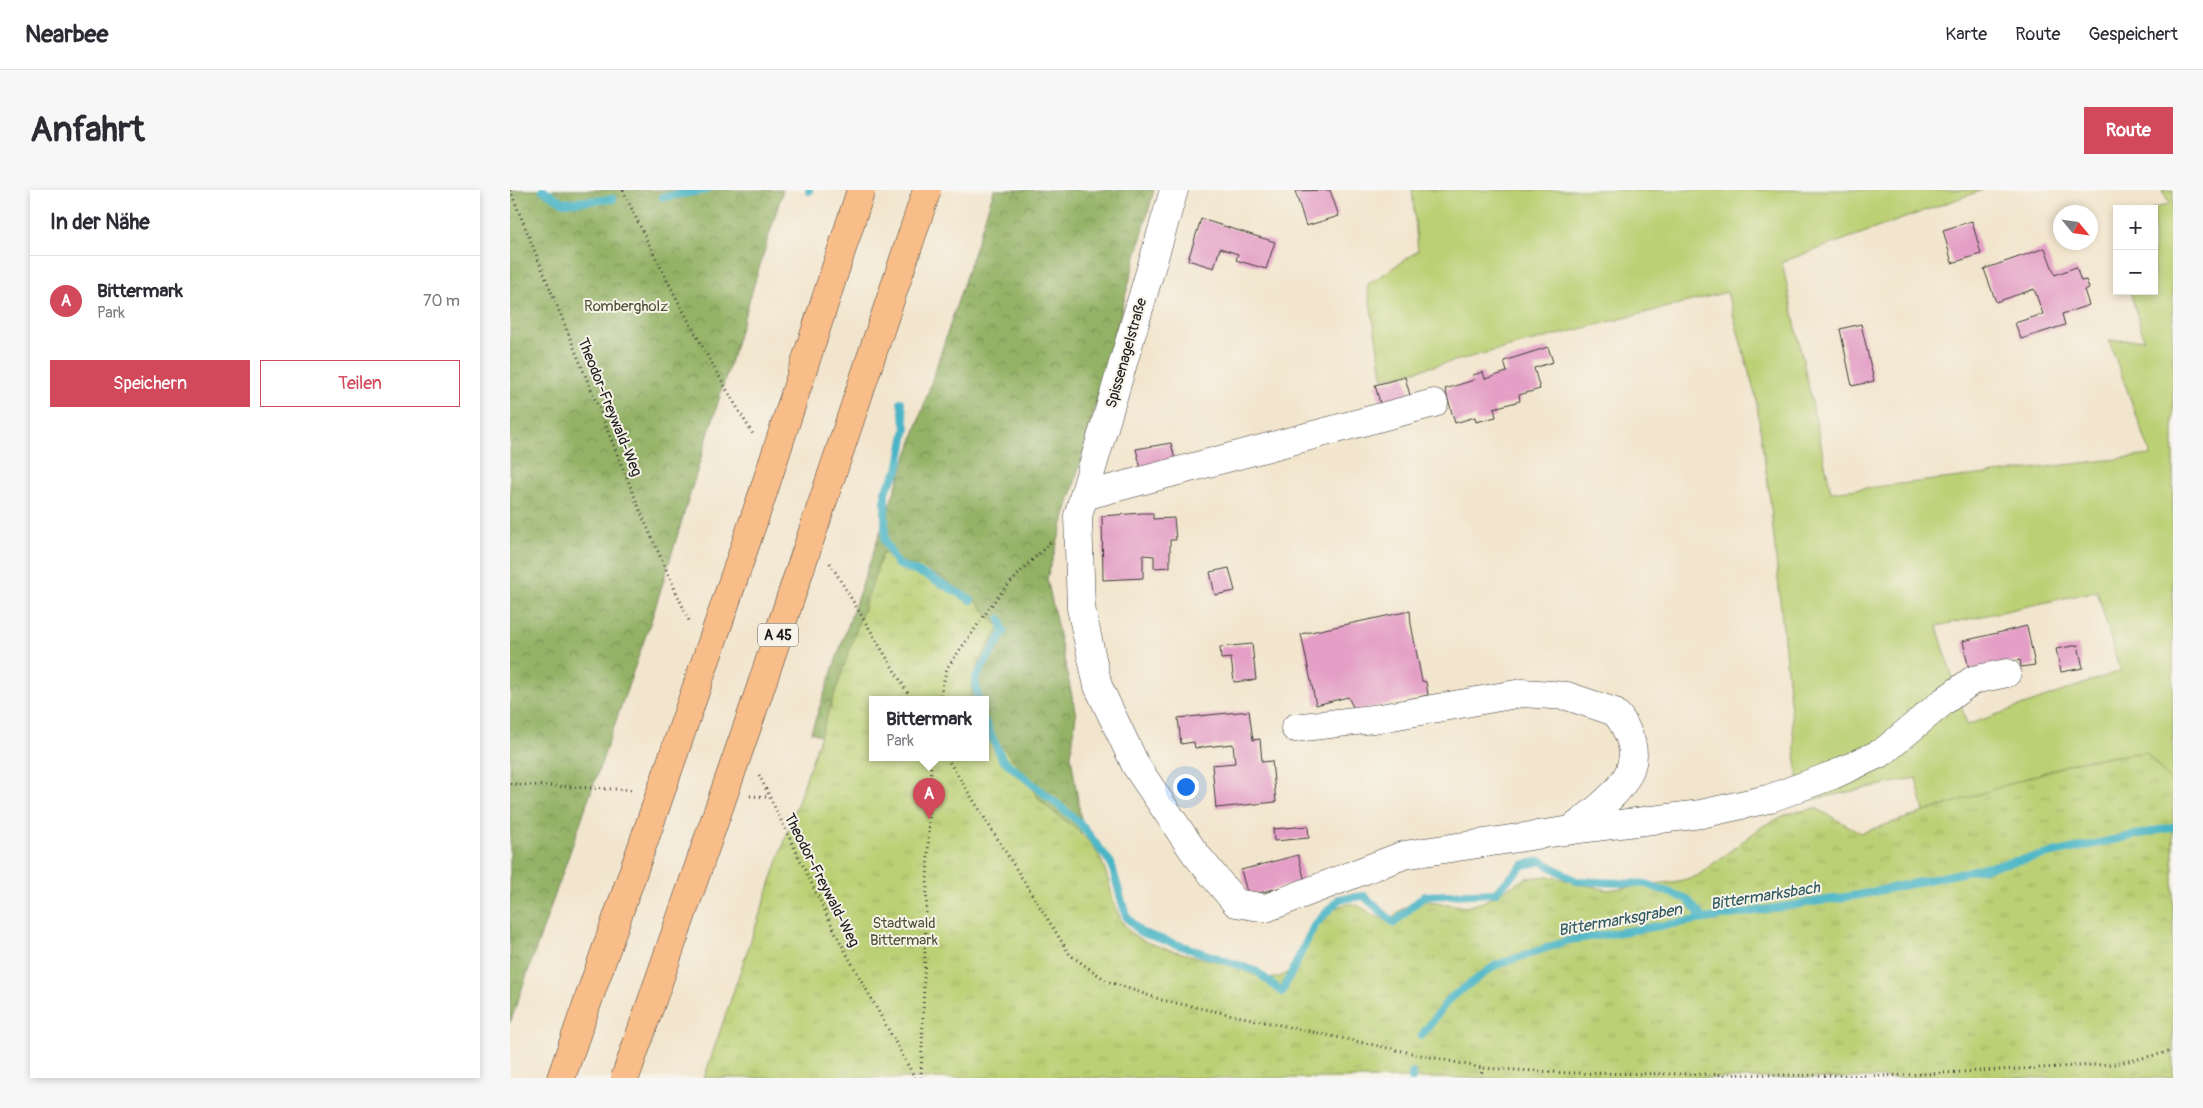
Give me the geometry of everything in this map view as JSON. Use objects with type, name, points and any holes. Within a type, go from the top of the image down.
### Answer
[{"type":"highway","points":[[562,1078],[762,496],[861,190]]},
{"type":"highway","name":"A 45","points":[[626,1078],[752,713],[927,190]]},
{"type":"highway","points":[[552,1078],[583,1018]]},
{"type":"street","name":"Spissenagelstraße","points":[[1174,190],[1081,506],[1081,608],[1098,686],[1136,766],[1194,852],[1236,903],[1266,908],[1404,855],[1572,830],[1701,814],[1768,799],[1833,775],[1883,752],[1944,701],[1973,680],[2007,673]]},
{"type":"street","points":[[1081,506],[1434,403]]},
{"type":"street","points":[[1295,728],[1381,718],[1522,692],[1567,696],[1612,711],[1617,714],[1634,748],[1633,764],[1620,789],[1572,830]]},
{"type":"path","name":"Theodor-Freywald-Weg","points":[[510,190],[644,520]]},
{"type":"path","points":[[941,696],[947,668],[999,595],[1081,506]]},
{"type":"path","points":[[921,1078],[931,761]]},
{"type":"path","points":[[949,761],[1070,955],[1107,980],[1162,1000],[1482,1068],[1570,1073],[1884,1076],[2115,1064],[2173,1052]]},
{"type":"path","name":"Theodor-Freywald-Weg","points":[[768,797],[838,938],[915,1078]]},
{"type":"path","points":[[1480,1078],[1482,1068]]},
{"type":"green space","name":"Rombergholz","points":[[510,190],[783,190],[653,615],[510,1023]]},
{"type":"green space","points":[[994,190],[1154,190],[1047,578],[1076,715],[1071,756],[1083,832],[1076,836],[988,761],[989,696],[869,696],[869,754],[811,732],[914,435]]},
{"type":"green space","points":[[1412,190],[1983,190],[1782,262],[1831,492],[2151,455],[2109,341],[2144,339],[2131,295],[2158,295],[2158,207],[2169,204],[2162,190],[2173,190],[2173,801],[1954,848],[1924,812],[1916,778],[1800,802],[1771,508],[1756,398],[1727,292],[1383,379],[1367,285],[1418,251]],"holes":[[[2097,591],[2120,671],[1967,725],[1937,626]]]},
{"type":"green space","name":"Stadtwald Bittermark","points":[[883,552],[897,561],[923,567],[949,583],[977,602],[1000,628],[984,653],[976,671],[971,696],[869,696],[869,761],[989,761],[989,733],[1018,765],[1043,803],[1091,844],[1106,872],[1120,918],[1135,936],[1154,945],[1233,966],[1267,978],[1279,977],[1288,972],[1296,963],[1325,917],[1334,909],[1346,904],[1360,906],[1380,918],[1391,918],[1405,907],[1422,900],[1466,907],[1483,902],[1526,878],[1549,876],[1607,890],[1679,881],[1697,876],[1763,826],[1787,814],[1816,808],[1861,833],[2079,761],[2146,752],[2173,784],[2173,1078],[704,1078]]},
{"type":"building","points":[[1330,190],[1339,216],[1306,226],[1295,191]]},
{"type":"building","points":[[1201,219],[1275,242],[1266,269],[1236,260],[1238,254],[1220,248],[1214,268],[1188,260]]},
{"type":"building","points":[[1972,221],[1981,254],[1952,263],[1943,230]]},
{"type":"building","points":[[2045,248],[2055,275],[2076,267],[2081,281],[2086,280],[2089,288],[2084,290],[2089,305],[2062,314],[2065,325],[2021,339],[2015,323],[2043,314],[2034,289],[1996,302],[1984,269]]},
{"type":"building","points":[[1861,324],[1874,381],[1852,386],[1840,329]]},
{"type":"building","points":[[1548,347],[1553,362],[1534,368],[1540,389],[1519,395],[1520,401],[1494,408],[1496,417],[1476,422],[1475,417],[1455,423],[1445,389],[1474,380],[1473,375],[1483,372],[1485,379],[1507,372],[1504,361]]},
{"type":"building","points":[[1405,377],[1411,399],[1381,407],[1375,385]]},
{"type":"building","points":[[1171,443],[1176,464],[1142,473],[1136,449]]},
{"type":"building","points":[[1153,513],[1153,519],[1174,518],[1176,540],[1170,540],[1170,567],[1154,568],[1154,556],[1143,555],[1143,578],[1103,580],[1102,516]]},
{"type":"building","points":[[1229,568],[1235,591],[1215,595],[1210,572]]},
{"type":"building","points":[[1410,611],[1422,681],[1426,682],[1428,695],[1355,711],[1348,697],[1316,705],[1301,634]]},
{"type":"building","points":[[2027,626],[2035,665],[2021,667],[2020,660],[1969,670],[1963,641]]},
{"type":"building","points":[[1252,644],[1256,680],[1234,682],[1231,658],[1221,659],[1220,647]]},
{"type":"building","points":[[2078,645],[2083,668],[2061,672],[2056,649]]},
{"type":"building","points":[[1249,711],[1253,740],[1260,739],[1262,762],[1272,761],[1276,802],[1216,808],[1212,765],[1235,763],[1233,744],[1195,748],[1194,742],[1181,744],[1178,718]]},
{"type":"building","points":[[1308,826],[1309,838],[1274,841],[1273,829]]},
{"type":"building","points":[[1298,855],[1305,881],[1248,896],[1241,870]]},
{"type":"waterway","points":[[543,190],[564,203],[613,199]]},
{"type":"waterway","points":[[663,197],[707,190]]},
{"type":"waterway","name":"Bittermarksbach","points":[[901,402],[906,428],[898,470],[885,491],[885,541],[897,564],[928,576],[971,600]]},
{"type":"waterway","name":"Bittermarksbach","points":[[977,696],[975,679],[1004,632],[1000,619]]},
{"type":"waterway","name":"Bittermarksbach","points":[[989,731],[1002,759],[1079,822],[1111,863],[1126,916],[1140,932],[1256,971],[1282,992],[1314,926],[1339,899],[1364,896],[1394,923],[1424,896],[1495,893],[1523,865],[1541,861],[1576,881],[1646,884],[1687,899],[1704,919],[1859,895],[2173,827]]},
{"type":"waterway","name":"Bittermarksgraben","points":[[1422,1035],[1449,999],[1496,965],[1570,940],[1704,919]]},
{"type":"waterway","name":"Bittermarksgraben","points":[[1412,1073],[1412,1078]]},
{"type":"place","name":"Bittermark","points":[[929,819]]}]
